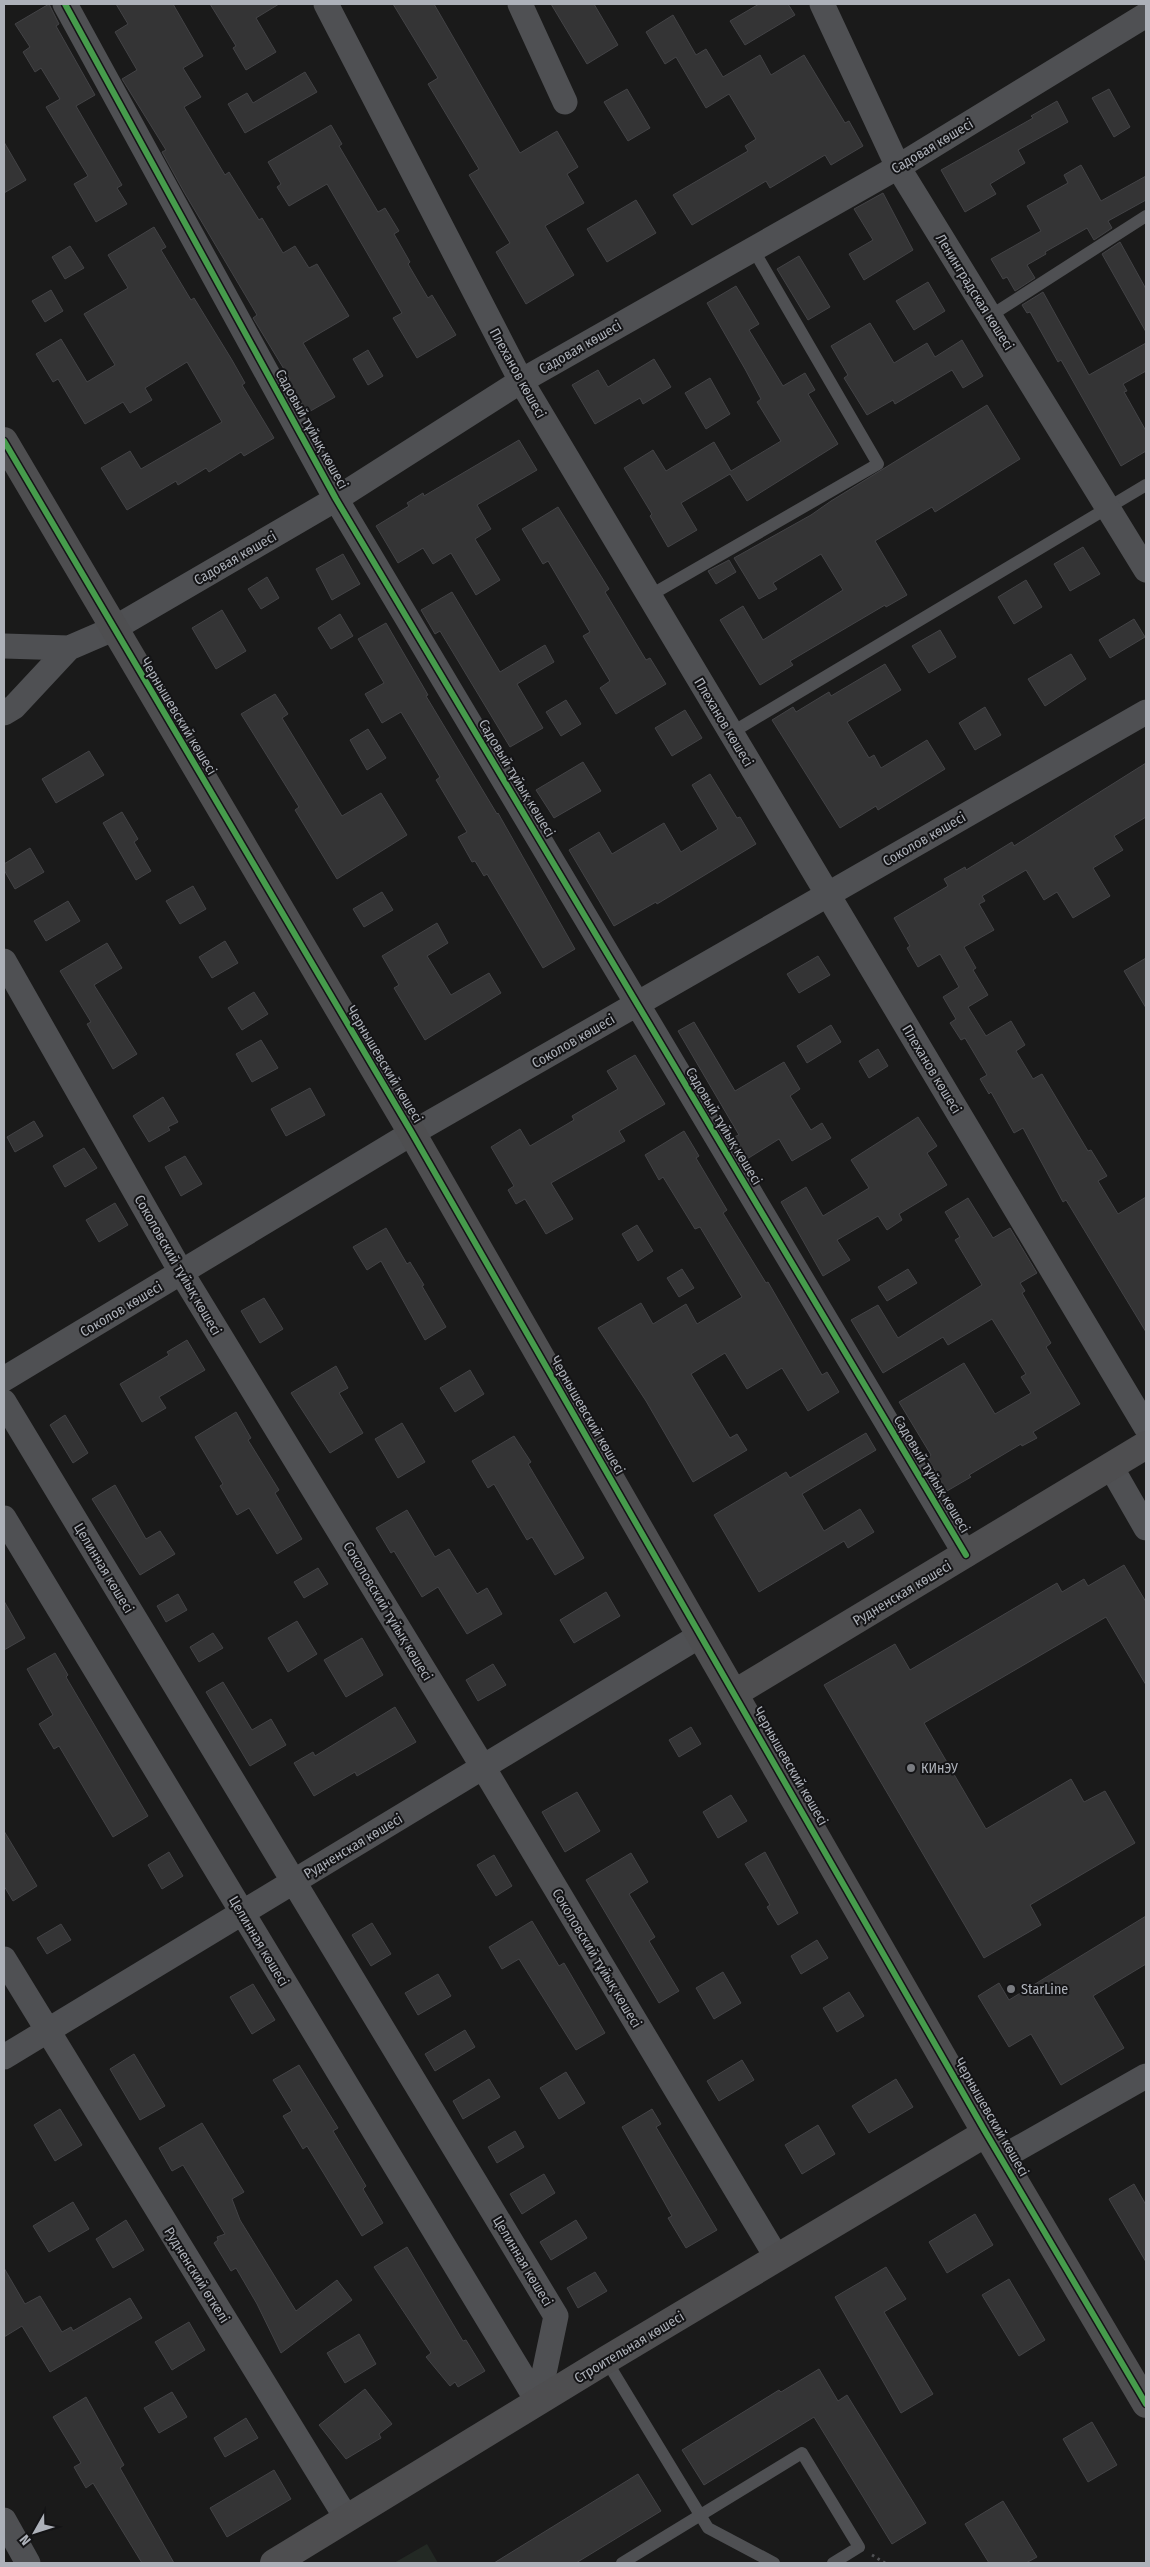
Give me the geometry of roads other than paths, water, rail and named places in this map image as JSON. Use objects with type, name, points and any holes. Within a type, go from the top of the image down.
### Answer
[{"type":"street","name":"Садовый тұйық көшесі","points":[[65,4],[336,499],[966,1555]]},
{"type":"street","name":"Плеханов көшесі","points":[[326,4],[520,381],[1146,1427]]},
{"type":"street","points":[[520,4],[565,102]]},
{"type":"street","name":"Ленинградская көшесі","points":[[822,4],[898,167],[1146,570]]},
{"type":"street","name":"Садовая көшесі","points":[[4,713],[14,708],[69,648],[113,629],[336,499],[520,381],[898,167],[1146,15]]},
{"type":"street","name":"Чернышевский көшесі","points":[[4,441],[113,629],[412,1133],[986,2133],[1146,2404]]},
{"type":"street","points":[[4,646],[69,648]]},
{"type":"street","name":"Соколов көшесі","points":[[4,1379],[412,1133],[1146,712]]},
{"type":"street","name":"Соколовский тұйық көшесі","points":[[4,961],[181,1272],[483,1767],[777,2258]]},
{"type":"street","name":"Целинная көшесі","points":[[4,1402],[556,2316],[538,2402]]},
{"type":"street","name":"Рудненская көшесі","points":[[735,1693],[1146,1445]]},
{"type":"street","points":[[1111,1467],[1146,1528]]},
{"type":"street","name":"Целинная көшесі","points":[[4,1518],[538,2402]]},
{"type":"street","name":"Рудненская көшесі","points":[[4,2057],[701,1635]]},
{"type":"street","points":[[4,1959],[47,2031]]},
{"type":"street","name":"Рудненский өткелі","points":[[47,2031],[347,2519]]},
{"type":"street","points":[[1001,2158],[1146,2076]]},
{"type":"street","name":"Строительная көшесі","points":[[274,2563],[606,2360],[986,2133]]},
{"type":"street","points":[[4,2520],[28,2563]]},
{"type":"lane","points":[[990,316],[1146,216]]},
{"type":"lane","points":[[649,596],[878,464],[753,249]]},
{"type":"lane","points":[[731,733],[1146,485]]},
{"type":"lane","points":[[606,2360],[708,2528],[774,2563]]},
{"type":"lane","points":[[622,2563],[802,2453],[859,2547],[832,2563]]},
{"type":"place","name":"КИнЭУ","points":[[911,1768]]},
{"type":"place","name":"StarLine","points":[[1011,1989]]}]
